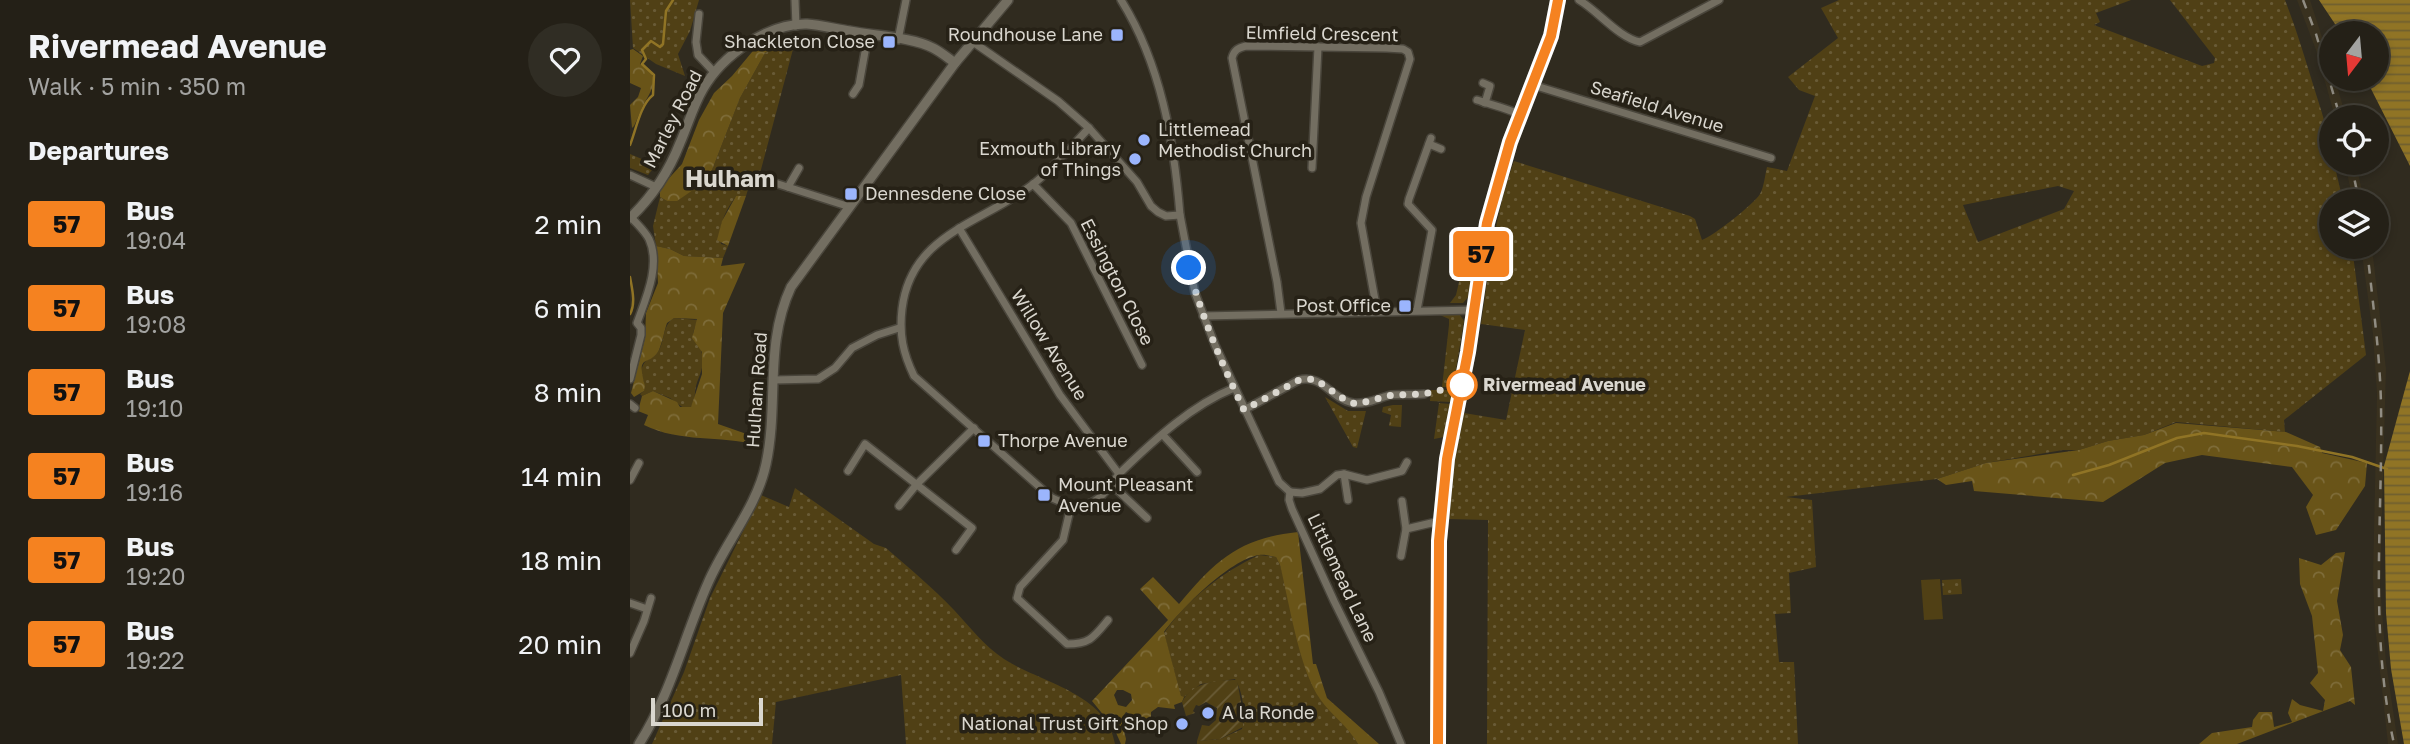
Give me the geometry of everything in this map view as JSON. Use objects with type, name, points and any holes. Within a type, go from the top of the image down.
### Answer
[{"type":"highway","points":[[1438,744],[1440,521],[1447,459],[1475,310],[1487,223],[1510,142],[1551,36],[1558,0]]},
{"type":"street","points":[[795,0],[796,26]]},
{"type":"street","points":[[898,40],[906,0]]},
{"type":"street","name":"Hulham Road","points":[[639,744],[661,706],[717,563],[759,489],[770,446],[775,336],[783,304],[791,287],[955,63],[1008,0]]},
{"type":"street","points":[[973,42],[1058,101],[1089,128],[1137,182],[1151,206],[1166,216],[1180,215],[1162,94],[1144,47],[1121,0]]},
{"type":"street","points":[[1579,0],[1628,38],[1640,42],[1719,0]]},
{"type":"street","points":[[699,14],[696,50],[714,72]]},
{"type":"street","name":"Marley Road","points":[[630,379],[641,335],[641,328],[634,322],[649,289],[652,253],[649,238],[631,217],[645,204],[666,173],[697,102],[714,72],[751,42],[768,34],[807,24],[932,47],[955,63]]},
{"type":"street","points":[[853,94],[859,85],[868,35]]},
{"type":"street","name":"Elmfield Crescent","points":[[1281,313],[1232,58],[1233,52],[1246,46],[1402,49],[1408,52],[1410,59],[1366,197],[1361,223],[1377,311]]},
{"type":"street","points":[[1302,158],[1312,164],[1318,47]]},
{"type":"street","points":[[1483,83],[1490,86],[1481,101],[1492,107],[1505,107],[1521,115]]},
{"type":"street","name":"Seafield Avenue","points":[[1533,85],[1771,159]]},
{"type":"street","points":[[1089,128],[1033,184],[935,244],[915,267],[904,292],[900,328],[904,356],[914,376],[1052,498],[1071,506],[1095,501],[1119,474],[1163,435],[1205,403],[1234,388]]},
{"type":"street","points":[[1417,310],[1432,230],[1408,204],[1430,141],[1441,149]]},
{"type":"street","points":[[788,187],[799,169]]},
{"type":"street","points":[[630,175],[656,187]]},
{"type":"street","points":[[775,183],[850,206]]},
{"type":"street","name":"Essington Close","points":[[1033,184],[1071,223],[1142,365]]},
{"type":"street","name":"Littlemead Lane","points":[[1180,215],[1189,268],[1203,316],[1279,482],[1290,492],[1292,509],[1382,698],[1401,744]]},
{"type":"street","name":"Willow Avenue","points":[[959,228],[1060,395],[1119,474]]},
{"type":"street","points":[[1203,316],[1475,310]]},
{"type":"street","points":[[773,380],[818,379],[835,368],[852,348],[877,335],[900,328]]},
{"type":"street","points":[[1244,410],[1307,378],[1315,379],[1348,402],[1357,404],[1392,395],[1424,394]]},
{"type":"street","points":[[899,506],[917,484],[974,428]]},
{"type":"street","points":[[1163,435],[1197,472]]},
{"type":"street","points":[[848,471],[865,444],[972,528],[956,550]]},
{"type":"street","points":[[1290,492],[1302,493],[1320,489],[1337,475],[1344,474],[1367,480],[1379,478],[1402,471],[1407,462]]},
{"type":"street","points":[[632,481],[639,463]]},
{"type":"street","points":[[1344,474],[1348,500]]},
{"type":"street","points":[[1112,485],[1147,518]]},
{"type":"street","points":[[1401,556],[1406,529],[1402,501]]},
{"type":"street","points":[[1071,506],[1062,540],[1020,587],[1017,598],[1067,644],[1084,644],[1096,636],[1108,620]]},
{"type":"street","points":[[1406,529],[1440,521]]},
{"type":"street","points":[[630,653],[651,598]]},
{"type":"street","points":[[630,603],[647,609]]},
{"type":"shaded area","points":[[630,0],[699,0],[690,31],[678,54],[685,76],[656,64],[633,48]]},
{"type":"shaded area","points":[[1839,0],[2131,0],[2096,13],[2100,22],[2094,25],[2202,66],[2214,63],[2215,58],[2170,0],[2285,0],[2320,105],[2319,175],[2337,175],[2340,189],[2319,189],[2319,259],[2354,259],[2366,355],[2284,420],[2285,432],[2176,422],[2144,435],[2108,441],[2079,450],[2063,450],[1986,463],[1937,479],[1786,497],[1812,500],[1816,567],[1789,573],[1791,613],[1775,614],[1779,662],[1794,662],[1798,744],[1487,744],[1488,520],[1448,519],[1453,464],[1464,413],[1506,420],[1525,330],[1481,324],[1497,221],[1514,161],[1690,216],[1695,219],[1702,240],[1732,220],[1756,199],[1760,194],[1767,167],[1787,171],[1815,96],[1799,90],[1788,77],[1838,38],[1821,8]],"holes":[[[2058,186],[2074,191],[2064,209],[1978,242],[1963,205]]]},
{"type":"shaded area","points":[[2297,0],[2310,0],[2319,28],[2319,61]]},
{"type":"shaded area","points":[[2319,0],[2410,0],[2410,166],[2389,124],[2389,105],[2379,105],[2372,91],[2389,91],[2389,21],[2333,21]]},
{"type":"shaded area","points":[[796,38],[759,177],[772,181],[770,190],[750,183],[746,196],[736,196],[721,225],[721,244],[728,246],[723,258],[684,256],[656,246],[653,226],[660,197],[667,201],[712,170],[740,98],[765,53],[772,49],[772,42]]},
{"type":"shaded area","points":[[2328,91],[2338,91],[2343,105],[2332,105]]},
{"type":"shaded area","points":[[630,154],[656,165],[648,175],[630,168]]},
{"type":"shaded area","points":[[2348,175],[2359,175],[2361,189],[2350,189]]},
{"type":"shaded area","points":[[1464,246],[1473,249],[1471,258],[1474,259],[1469,296],[1463,303],[1450,303],[1456,295],[1467,248]]},
{"type":"shaded area","points":[[2363,259],[2373,259],[2386,369],[2380,585],[2386,662],[2398,744],[2388,744],[2375,626],[2373,578],[2377,394],[2373,334]]},
{"type":"shaded area","points":[[1440,315],[1460,315],[1464,321],[1453,387],[1442,387],[1449,319]]},
{"type":"shaded area","points":[[674,318],[698,320],[693,337],[703,359],[694,402],[691,407],[685,409],[670,398],[653,391],[642,396],[640,394],[644,391],[640,374],[642,367],[657,353],[665,329]]},
{"type":"shaded area","points":[[2410,371],[2410,744],[2404,744],[2391,669],[2386,613],[2384,466]]},
{"type":"shaded area","points":[[1431,390],[1453,390],[1451,402],[1430,401]]},
{"type":"shaded area","points":[[1325,397],[1348,411],[1366,411],[1357,448],[1353,447]]},
{"type":"shaded area","points":[[1439,403],[1450,404],[1444,437],[1434,439]]},
{"type":"shaded area","points":[[1402,405],[1401,427],[1389,426],[1391,415],[1382,412],[1383,407]]},
{"type":"shaded area","points":[[795,488],[874,544],[886,548],[938,594],[997,654],[1086,701],[1099,712],[1109,727],[1115,744],[906,744],[901,675],[776,702],[772,744],[652,744],[684,672],[710,598],[761,495],[789,507]]},
{"type":"shaded area","points":[[1259,555],[1276,557],[1319,697],[1358,744],[1197,744],[1197,741],[1220,739],[1242,729],[1244,711],[1240,690],[1235,679],[1201,684],[1181,697],[1164,633],[1184,609],[1207,588]]},
{"type":"shaded area","points":[[1940,579],[1943,619],[1924,620],[1921,580]]},
{"type":"shaded area","points":[[1961,579],[1962,594],[1943,595],[1942,580]]},
{"type":"shaded area","points":[[1237,680],[1243,727],[1220,739],[1197,741],[1202,725],[1209,726],[1216,720],[1217,708],[1206,702],[1196,705],[1193,711],[1195,713],[1186,716],[1182,702],[1186,695],[1199,686]]},
{"type":"green space","points":[[767,42],[772,49],[765,53],[740,98],[712,170],[693,190],[677,201],[667,201],[660,197],[660,188],[682,164],[699,120],[714,93],[757,46]]},
{"type":"green space","points":[[633,49],[643,56],[640,64],[650,71],[654,80],[652,90],[632,128],[630,105],[638,97],[641,88],[630,83],[630,50]]},
{"type":"green space","points":[[736,196],[746,196],[728,246],[717,240],[722,221]]},
{"type":"green space","points":[[656,246],[684,256],[723,258],[721,266],[745,263],[723,313],[718,424],[758,438],[757,445],[686,437],[644,425],[648,415],[638,411],[642,396],[653,391],[677,402],[680,407],[691,407],[702,374],[702,352],[692,338],[697,319],[674,318],[667,323],[659,350],[643,364],[644,391],[634,397],[631,393],[645,338],[646,313],[658,283]]},
{"type":"green space","points":[[2176,423],[2286,432],[2320,447],[2322,453],[2367,463],[2365,486],[2336,530],[2316,535],[2306,507],[2313,495],[2292,467],[2202,455],[2165,463],[2103,502],[1974,491],[1972,481],[1946,485],[1937,479],[1986,463],[2079,450],[2108,441],[2144,435]]},
{"type":"green space","points":[[1298,532],[1313,664],[1316,664],[1327,698],[1379,744],[1358,744],[1320,699],[1300,653],[1280,565],[1276,557],[1259,555],[1220,575],[1164,632],[1181,696],[1184,697],[1182,702],[1174,705],[1175,709],[1158,707],[1151,712],[1151,719],[1144,722],[1126,712],[1121,719],[1126,739],[1125,744],[1121,744],[1114,728],[1092,701],[1168,620],[1140,589],[1153,577],[1179,604],[1204,575],[1230,554],[1244,546],[1277,535]],"holes":[[[1117,690],[1131,694],[1132,700],[1126,707],[1118,705],[1114,695]]]},
{"type":"green space","points":[[2345,552],[2337,601],[2343,635],[2340,650],[2351,667],[2355,705],[2350,701],[2237,744],[2199,744],[2212,733],[2252,727],[2259,712],[2272,712],[2274,727],[2292,722],[2288,713],[2292,699],[2300,705],[2323,711],[2325,700],[2310,683],[2318,673],[2312,616],[2300,584],[2299,558],[2321,565],[2336,553]]},
{"type":"waterway","points":[[630,145],[642,111],[653,95],[654,75],[642,64],[646,59],[642,50],[651,41],[660,47],[663,44],[666,11],[673,0]]},
{"type":"waterway","points":[[630,277],[633,301],[630,314]]},
{"type":"waterway","points":[[2073,475],[2109,465],[2177,438],[2204,433],[2297,446],[2352,457],[2387,469]]},
{"type":"railway","points":[[2303,0],[2337,105]]},
{"type":"railway","points":[[2354,175],[2356,189]]},
{"type":"railway","points":[[2368,259],[2380,385],[2379,617],[2386,701],[2394,744]]},
{"type":"bus line","name":"57","points":[[1438,744],[1439,541],[1447,459],[1468,352],[1487,223],[1510,142],[1551,36],[1558,0]]},
{"type":"place","name":"Roundhouse Lane","points":[[1117,35]]},
{"type":"place","name":"Shackleton Close","points":[[889,42]]},
{"type":"place","name":"Littlemead Methodist Church","points":[[1144,140]]},
{"type":"place","name":"Exmouth Library of Things","points":[[1135,159]]},
{"type":"place","name":"Dennesdene Close","points":[[851,194]]},
{"type":"place","name":"Post Office","points":[[1405,306]]},
{"type":"place","name":"Rivermead Avenue","points":[[1462,385]]},
{"type":"place","name":"Thorpe Avenue","points":[[984,441]]},
{"type":"place","name":"Mount Pleasant Avenue","points":[[1044,495]]},
{"type":"place","name":"A la Ronde","points":[[1208,713]]},
{"type":"place","name":"National Trust Gift Shop","points":[[1182,724]]},
{"type":"district","name":"Hulham","points":[[730,179]]},
{"type":"route","points":[[1189,268],[1214,345],[1244,410],[1307,378],[1315,379],[1348,402],[1357,404],[1392,395],[1424,394],[1462,385]]}]
